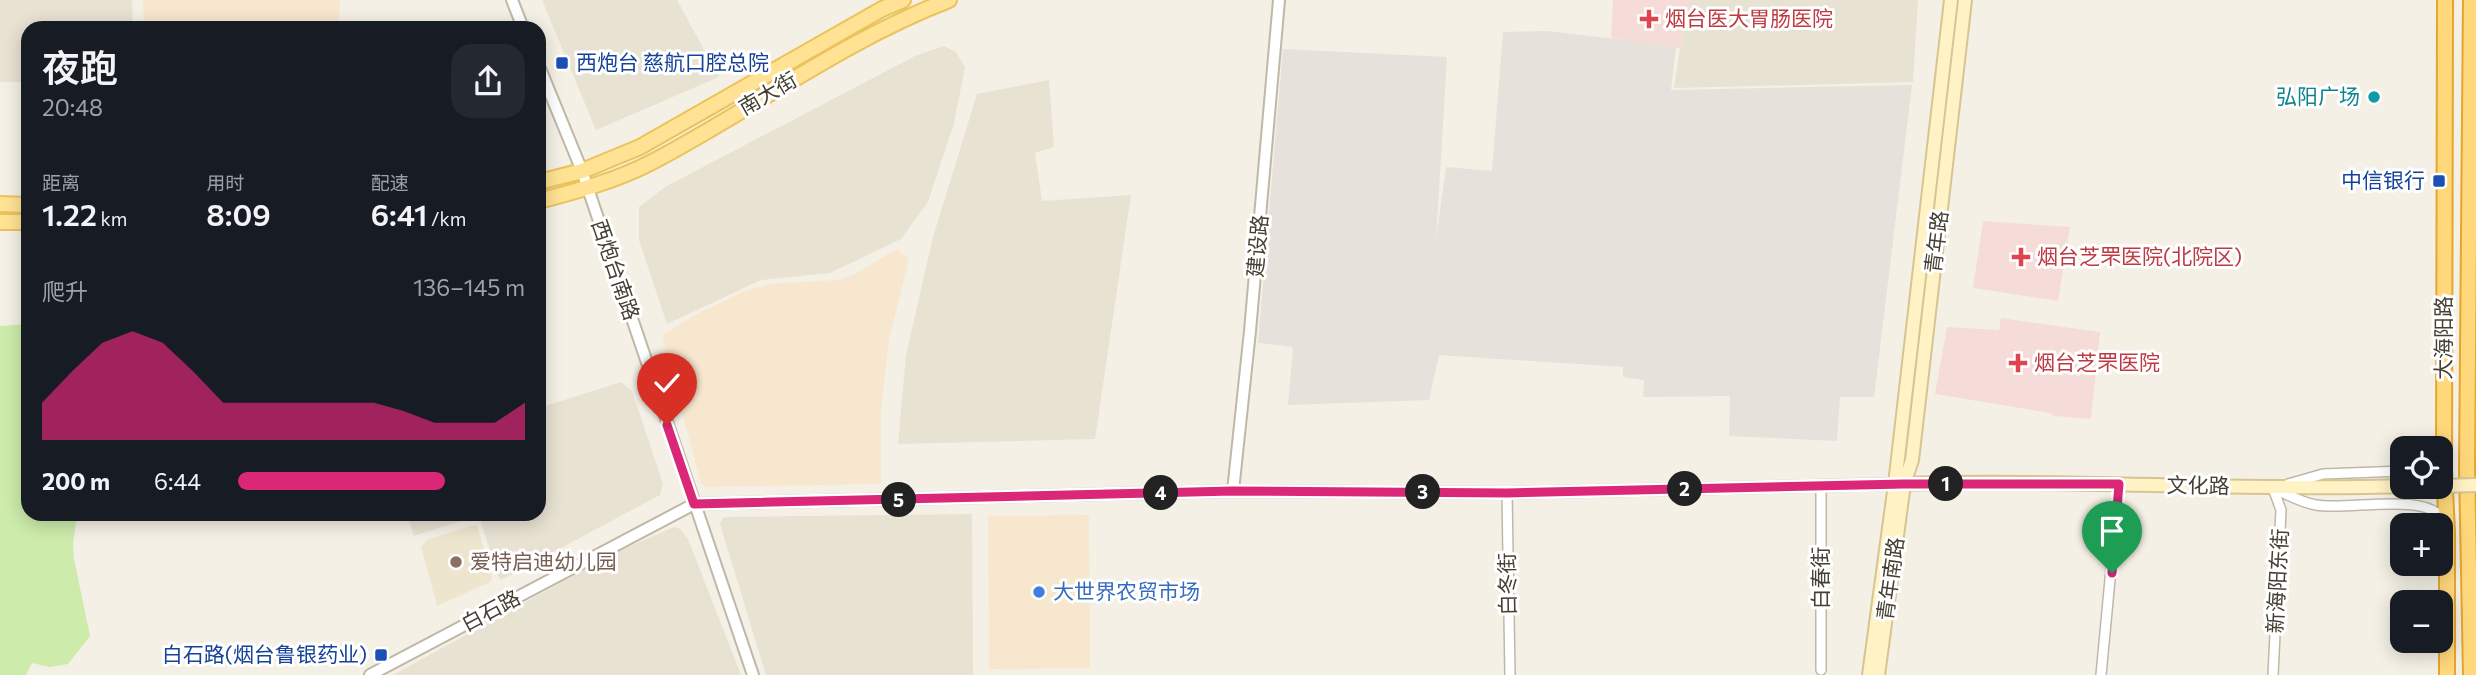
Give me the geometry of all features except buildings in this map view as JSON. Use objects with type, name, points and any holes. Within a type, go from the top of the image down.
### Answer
[{"type":"highway","name":"大海阳路","points":[[2443,436],[2445,0]]},
{"type":"highway","name":"大海阳路","points":[[2470,0],[2473,254],[2472,469],[2468,530],[2471,675]]},
{"type":"highway","name":"大海阳路","points":[[2447,576],[2447,675]]},
{"type":"main road","name":"南大街","points":[[546,180],[582,171],[640,147],[882,4],[903,0]]},
{"type":"main road","name":"南大街","points":[[546,199],[588,188],[648,164],[890,24],[948,0]]},
{"type":"main road","name":"青年路","points":[[1899,484],[1951,0]]},
{"type":"main road","name":"青年路","points":[[1899,484],[1912,460],[1965,0]]},
{"type":"main road","points":[[0,204],[21,205]]},
{"type":"main road","points":[[0,222],[21,222]]},
{"type":"main road","name":"文化路","points":[[1899,484],[2119,484],[2316,489],[2390,487]]},
{"type":"main road","name":"青年南路","points":[[1869,675],[1899,484]]},
{"type":"main road","name":"青年南路","points":[[1878,675],[1899,484]]},
{"type":"main road","points":[[2453,486],[2476,485]]},
{"type":"street","points":[[512,0],[520,21]]},
{"type":"street","name":"建设路","points":[[1233,491],[1279,0]]},
{"type":"street","name":"西炮台南路","points":[[546,83],[588,188],[753,675]]},
{"type":"street","points":[[2273,488],[2323,474],[2390,471]]},
{"type":"street","name":"白石路","points":[[370,675],[694,504],[1233,491],[1507,493],[1899,484]]},
{"type":"street","points":[[2101,675],[2119,484]]},
{"type":"street","name":"白春街","points":[[1821,486],[1821,670]]},
{"type":"street","points":[[2273,488],[2315,505],[2431,508],[2437,513]]},
{"type":"street","name":"新海阳东街","points":[[2273,488],[2281,510],[2273,675]]},
{"type":"street","name":"白冬街","points":[[1507,493],[1510,675]]},
{"type":"street","points":[[2468,530],[2476,516]]},
{"type":"shaded area","points":[[0,0],[132,0],[133,21],[21,21],[21,82],[0,82]]},
{"type":"shaded area","points":[[143,0],[340,0],[339,21],[144,21]]},
{"type":"shaded area","points":[[542,0],[677,0],[719,77],[596,130]]},
{"type":"shaded area","name":"烟台医大胃肠医院","points":[[1613,0],[1692,0],[1680,48],[1611,38]]},
{"type":"shaded area","points":[[1692,0],[1918,0],[1913,82],[1674,88],[1680,48]]},
{"type":"shaded area","points":[[1547,31],[1676,46],[1671,90],[1912,85],[1874,397],[1840,397],[1837,441],[1729,436],[1730,396],[1643,397],[1644,380],[1623,377],[1623,367],[1439,355],[1429,400],[1288,405],[1293,347],[1258,343],[1283,49],[1447,57],[1436,240],[1446,167],[1492,171],[1503,32]]},
{"type":"shaded area","points":[[944,46],[956,52],[965,67],[954,123],[928,202],[901,239],[830,273],[761,280],[667,324],[639,240],[639,207],[665,187],[915,56]]},
{"type":"shaded area","points":[[1049,80],[1054,147],[1035,153],[1042,201],[1131,195],[1095,439],[898,444],[906,355],[933,237],[977,94]]},
{"type":"shaded area","name":"烟台芝罘医院(北院区)","points":[[1983,221],[2070,227],[2058,301],[1973,288]]},
{"type":"shaded area","points":[[897,249],[909,259],[889,340],[881,410],[881,484],[706,487],[701,484],[663,340],[664,334],[695,315],[743,292],[769,284],[838,280],[853,275]]},
{"type":"shaded area","name":"烟台芝罘医院","points":[[2001,318],[2100,332],[2091,419],[2054,416],[2050,413],[1935,394],[1947,327],[1999,330]]},
{"type":"shaded area","points":[[621,382],[632,391],[663,484],[660,495],[501,580],[481,521],[546,521],[546,406]]},
{"type":"shaded area","points":[[972,514],[973,675],[766,675],[720,524],[722,519]]},
{"type":"shaded area","name":"大世界农贸市场","points":[[1089,515],[1090,668],[989,669],[988,516]]},
{"type":"shaded area","points":[[409,521],[460,521],[414,536]]},
{"type":"shaded area","name":"爱特启迪幼儿园","points":[[477,526],[492,577],[490,582],[437,606],[421,547],[427,540]]},
{"type":"shaded area","points":[[674,527],[680,529],[688,539],[741,675],[393,675],[617,552]]},
{"type":"green space","points":[[21,324],[21,521],[76,521],[74,559],[90,636],[68,664],[50,667],[32,663],[26,675],[0,675],[0,326]]},
{"type":"place","name":"烟台医大胃肠医院","points":[[1649,19]]},
{"type":"place","name":"西炮台 慈航口腔总院","points":[[562,63]]},
{"type":"place","name":"弘阳广场","points":[[2374,97]]},
{"type":"place","name":"中信银行","points":[[2439,181]]},
{"type":"place","name":"烟台芝罘医院(北院区)","points":[[2021,257]]},
{"type":"place","name":"烟台芝罘医院","points":[[2018,363]]},
{"type":"place","name":"爱特启迪幼儿园","points":[[456,562]]},
{"type":"place","name":"大世界农贸市场","points":[[1039,592]]},
{"type":"place","name":"白石路(烟台鲁银药业)","points":[[381,655]]},
{"type":"route","points":[[667,425],[694,504],[1233,491],[1507,493],[1904,484],[2119,484],[2112,573]]}]
